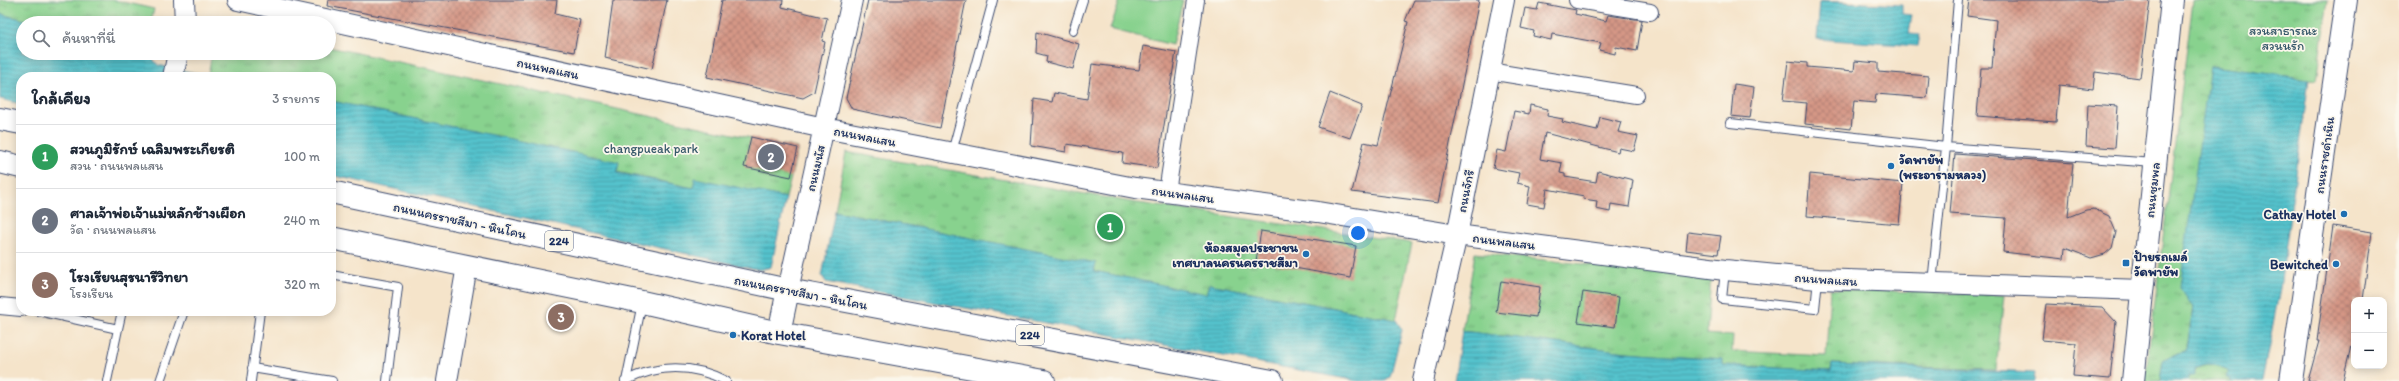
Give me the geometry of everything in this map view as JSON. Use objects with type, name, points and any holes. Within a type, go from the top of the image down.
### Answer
[{"type":"main road","name":"ถนนชุมพล","points":[[2133,381],[2172,0]]},
{"type":"main road","name":"ถนนราชดำเนิน","points":[[2291,381],[2346,0]]},
{"type":"main road","points":[[0,118],[16,122]]},
{"type":"main road","points":[[0,162],[16,166]]},
{"type":"main road","name":"ถนนนครราชสีมา - หินโคน","points":[[336,193],[788,290],[1272,381]]},
{"type":"main road","points":[[336,239],[642,302],[779,333],[1018,378],[1044,381]]},
{"type":"main road","points":[[779,333],[788,290]]},
{"type":"street","points":[[184,0],[185,16]]},
{"type":"street","name":"ถนนพลแสน","points":[[238,0],[311,16]]},
{"type":"street","name":"ถนนมนัส","points":[[788,290],[852,0]]},
{"type":"street","points":[[1167,192],[1196,0]]},
{"type":"street","name":"ถนนจักรี","points":[[1423,381],[1457,235],[1504,0]]},
{"type":"street","points":[[1577,0],[1650,12]]},
{"type":"street","name":"ถนนพลแสน","points":[[336,21],[824,128],[1167,192],[1318,212],[1457,235],[1725,270],[1818,279],[2142,290]]},
{"type":"street","points":[[1490,71],[1636,96]]},
{"type":"street","points":[[447,381],[467,266]]},
{"type":"street","points":[[0,306],[16,308]]},
{"type":"lane","points":[[952,153],[993,0]]},
{"type":"lane","points":[[1073,31],[1083,0]]},
{"type":"lane","points":[[1932,284],[1946,147],[1958,0]]},
{"type":"lane","points":[[1730,123],[1946,147],[2155,163]]},
{"type":"lane","points":[[1725,270],[1722,299],[1815,309],[1818,279]]},
{"type":"lane","points":[[336,276],[398,287],[387,381]]},
{"type":"lane","points":[[626,381],[642,302]]},
{"type":"lane","points":[[60,316],[118,329]]},
{"type":"lane","points":[[106,381],[121,316]]},
{"type":"lane","points":[[160,381],[182,316]]},
{"type":"lane","points":[[251,381],[259,316]]},
{"type":"lane","points":[[626,381],[650,370],[677,367],[709,372],[726,381]]},
{"type":"lane","points":[[252,368],[332,381]]},
{"type":"green space","points":[[0,0],[114,0],[154,9],[152,16],[16,16],[16,18],[0,14]]},
{"type":"green space","points":[[1120,0],[1183,0],[1172,45],[1110,29]]},
{"type":"green space","name":"สวนสาธารณะ สวนนรัก","points":[[2193,0],[2328,0],[2316,80],[2210,66],[2193,307],[2187,350],[2163,361],[2160,381],[2145,381]]},
{"type":"green space","name":"changpueak park","points":[[336,49],[798,148],[786,198],[696,179],[693,188],[617,172],[618,162],[336,102],[336,72],[209,72],[211,60],[336,60]]},
{"type":"green space","points":[[846,152],[1131,202],[1412,243],[1396,320],[1209,284],[1207,295],[1094,271],[1095,263],[835,211]]},
{"type":"green space","points":[[1475,253],[1711,277],[1707,334],[1733,336],[1732,351],[1826,356],[1830,289],[2004,295],[1996,370],[1832,364],[1831,371],[1722,365],[1722,359],[1626,352],[1462,331]]},
{"type":"green space","points":[[2209,365],[2220,367],[2226,371],[2229,374],[2231,381],[2188,381],[2193,371],[2202,366]]},
{"type":"water","points":[[1820,1],[1902,5],[1902,14],[1912,15],[1909,34],[1920,35],[1918,46],[1817,39]]},
{"type":"water","points":[[0,14],[16,18],[16,60],[154,60],[158,65],[191,72],[16,72],[16,103],[0,99]]},
{"type":"water","points":[[2210,66],[2309,79],[2280,288],[2262,381],[2231,381],[2231,379],[2226,378],[2228,372],[2216,366],[2208,365],[2195,369],[2195,375],[2190,375],[2188,381],[2160,381],[2163,361],[2187,350],[2193,307],[2180,288]]},
{"type":"water","points":[[336,102],[619,162],[617,173],[693,188],[695,178],[786,198],[771,267],[760,270],[336,176]]},
{"type":"water","points":[[835,211],[1096,263],[1094,271],[1206,294],[1209,284],[1396,320],[1402,330],[1390,377],[1384,381],[1358,381],[826,282],[822,276]]},
{"type":"water","points":[[1462,331],[1626,352],[1723,359],[1723,365],[1831,371],[1832,364],[2035,373],[2034,381],[1454,381]]},
{"type":"building","points":[[328,0],[557,0],[555,14],[580,20],[574,52],[327,6]]},
{"type":"building","points":[[613,0],[667,0],[652,69],[605,58]]},
{"type":"building","points":[[722,0],[783,0],[782,7],[827,18],[822,41],[825,42],[814,92],[803,98],[707,77]]},
{"type":"building","points":[[868,0],[966,0],[940,128],[852,109],[846,98]]},
{"type":"building","points":[[1414,0],[1479,0],[1438,203],[1352,192],[1364,142],[1378,145],[1408,22],[1405,21]]},
{"type":"building","points":[[1969,0],[2150,0],[2140,78],[2095,72],[2093,89],[2059,85],[2056,122],[1977,116],[1981,68],[1992,68],[1996,20],[1967,16]]},
{"type":"building","points":[[1539,3],[1576,10],[1575,14],[1606,21],[1608,15],[1642,20],[1637,51],[1616,47],[1615,54],[1599,50],[1601,43],[1552,34],[1551,40],[1533,36],[1534,31],[1521,28],[1525,8],[1537,10]]},
{"type":"building","points":[[1037,32],[1079,44],[1073,69],[1046,62],[1047,56],[1036,53]]},
{"type":"building","points":[[1143,46],[1176,52],[1157,168],[1122,163],[1123,153],[1067,144],[1066,152],[1031,146],[1034,99],[1052,102],[1054,93],[1087,99],[1092,64],[1139,70]]},
{"type":"building","points":[[1788,61],[1807,63],[1807,67],[1854,71],[1855,61],[1878,63],[1878,72],[1929,76],[1927,98],[1876,94],[1875,103],[1854,101],[1851,129],[1805,124],[1807,103],[1783,101]]},
{"type":"building","points":[[1734,84],[1754,87],[1750,118],[1731,116]]},
{"type":"building","points":[[1330,93],[1362,106],[1350,138],[1318,127]]},
{"type":"building","points":[[2088,104],[2118,106],[2115,148],[2086,146]]},
{"type":"building","points":[[1530,105],[1548,109],[1547,116],[1563,119],[1562,122],[1597,130],[1600,117],[1621,122],[1618,132],[1638,136],[1634,151],[1619,148],[1618,152],[1545,133],[1540,159],[1562,163],[1560,173],[1565,174],[1565,177],[1596,182],[1598,171],[1633,180],[1629,207],[1611,204],[1610,212],[1596,209],[1597,201],[1583,199],[1584,196],[1547,189],[1544,207],[1527,204],[1530,186],[1517,183],[1519,173],[1493,168],[1497,150],[1506,152],[1514,111],[1529,114]]},
{"type":"building","points":[[751,137],[798,148],[791,177],[744,167]]},
{"type":"building","points":[[1955,154],[2073,163],[2068,217],[2086,210],[2094,209],[2109,216],[2116,232],[2112,248],[2105,254],[2091,258],[2065,248],[2064,259],[2003,252],[2006,218],[1950,214]]},
{"type":"building","points":[[1810,174],[1903,183],[1899,224],[1807,216]]},
{"type":"building","points":[[2333,226],[2372,232],[2363,297],[2351,297],[2351,346],[2343,381],[2308,381],[2319,341],[2317,341]]},
{"type":"building","name":"ห้องสมุดประชาชน เทศบาลนครนครราชสีมา","points":[[1261,231],[1356,246],[1350,278],[1256,261]]},
{"type":"building","points":[[1688,232],[1721,236],[1718,254],[1686,250]]},
{"type":"building","points":[[1501,281],[1540,287],[1536,317],[1496,312]]},
{"type":"building","points":[[1583,292],[1619,297],[1615,327],[1578,322]]},
{"type":"building","points":[[2046,304],[2102,307],[2116,322],[2110,379],[2073,376],[2076,343],[2042,340]]},
{"type":"place","name":"ศาลเจ้าพ่อเจ้าแม่หลักช้างเผือก","points":[[771,157]]},
{"type":"place","name":"วัดพายัพ (พระอารามหลวง)","points":[[1891,166]]},
{"type":"place","name":"Cathay Hotel","points":[[2344,214]]},
{"type":"place","name":"สวนภูมิรักษ์ เฉลิมพระเกียรติ","points":[[1110,227]]},
{"type":"place","name":"ห้องสมุดประชาชน เทศบาลนครนครราชสีมา","points":[[1306,254]]},
{"type":"place","name":"ป้ายรถเมล์ วัดพายัพ","points":[[2126,263]]},
{"type":"place","name":"Bewitched","points":[[2336,264]]},
{"type":"place","name":"โรงเรียนสุรนารีวิทยา","points":[[561,317]]},
{"type":"place","name":"Korat Hotel","points":[[733,335]]}]
